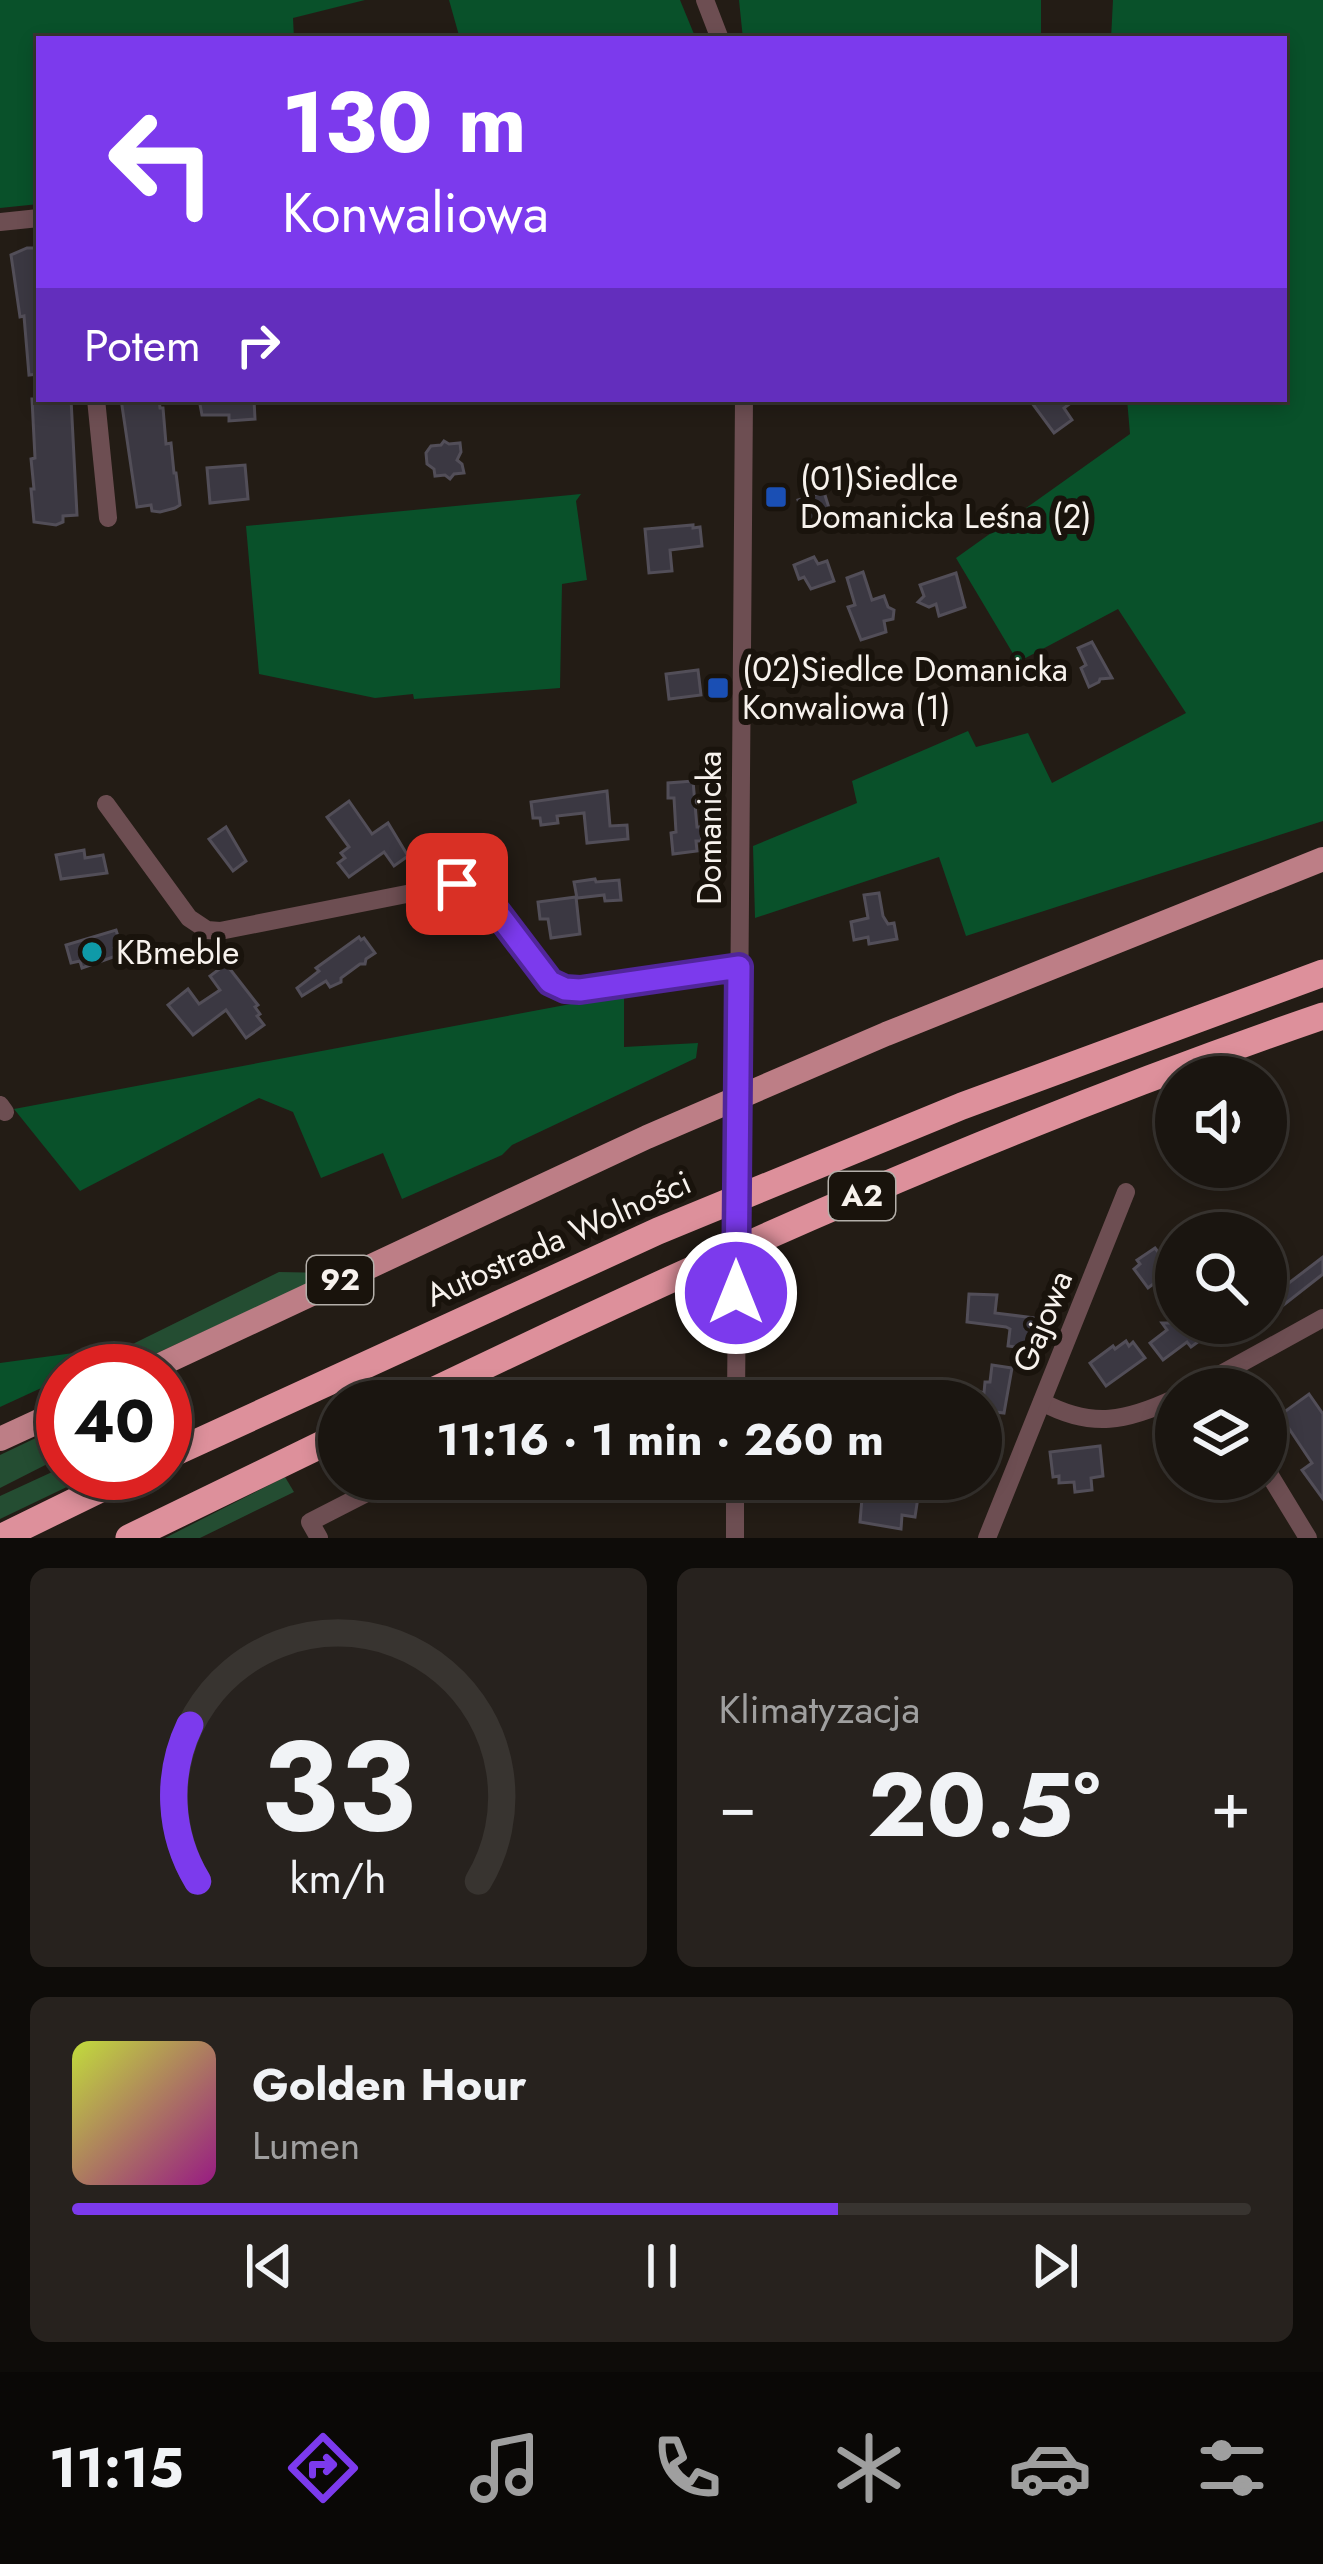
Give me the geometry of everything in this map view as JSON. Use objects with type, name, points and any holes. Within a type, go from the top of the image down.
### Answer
[{"type":"highway","name":"Autostrada Wolności","points":[[192,1445],[658,1231],[962,1106],[1323,973]]},
{"type":"highway","name":"A2","points":[[457,1380],[952,1157],[1323,1016]]},
{"type":"highway","points":[[129,1538],[318,1446]]},
{"type":"highway","points":[[0,1538],[78,1500]]},
{"type":"main road","name":"92","points":[[192,1350],[647,1137],[1159,922],[1323,860]]},
{"type":"main road","points":[[0,1438],[36,1422]]},
{"type":"street","points":[[705,0],[719,36]]},
{"type":"street","points":[[0,222],[36,218]]},
{"type":"street","points":[[96,402],[108,518]]},
{"type":"street","name":"Domanicka","points":[[736,1380],[744,402]]},
{"type":"street","points":[[106,804],[189,918],[207,930],[457,884],[483,894],[550,982],[565,989],[739,967]]},
{"type":"street","name":"Gajowa","points":[[987,1538],[1126,1192]]},
{"type":"street","points":[[1243,1368],[1323,1318]]},
{"type":"street","points":[[1042,1402],[1064,1414],[1110,1421],[1155,1408]]},
{"type":"street","points":[[320,1538],[310,1522],[348,1500]]},
{"type":"street","points":[[735,1500],[735,1538]]},
{"type":"street","points":[[1285,1500],[1308,1538]]},
{"type":"green space","points":[[0,0],[365,0],[293,18],[294,36],[36,36],[36,204],[0,208]]},
{"type":"green space","points":[[449,0],[680,0],[695,36],[459,36]]},
{"type":"green space","points":[[739,0],[1041,0],[1041,36],[743,36]]},
{"type":"green space","points":[[1113,0],[1323,0],[1323,821],[966,936],[939,857],[755,918],[753,846],[857,803],[852,781],[968,731],[976,747],[1028,733],[1052,783],[1186,713],[1118,609],[1018,662],[956,558],[1130,434],[1127,402],[1287,402],[1287,36],[1111,36]]},
{"type":"green space","points":[[581,494],[576,501],[587,580],[562,584],[560,688],[375,698],[259,674],[246,526]]},
{"type":"green space","points":[[624,994],[624,1047],[698,1043],[696,1058],[402,1199],[383,1153],[321,1178],[293,1112],[259,1098],[80,1191],[14,1109]]},
{"type":"green space","points":[[279,1272],[331,1273],[177,1344],[133,1344]]},
{"type":"green space","points":[[36,1358],[36,1390],[0,1407],[0,1363]]},
{"type":"green space","points":[[36,1438],[36,1470],[0,1488],[0,1455]]},
{"type":"green space","points":[[285,1477],[294,1492],[200,1538],[165,1538]]},
{"type":"green space","points":[[36,1479],[40,1500],[0,1519],[0,1496]]},
{"type":"building","points":[[36,248],[36,374],[29,375],[24,316],[20,317],[11,255]]},
{"type":"building","points":[[32,399],[71,402],[77,515],[63,516],[63,522],[56,525],[34,522],[31,459],[35,458]]},
{"type":"building","points":[[121,402],[159,402],[180,505],[160,512],[152,511],[151,505],[137,507]]},
{"type":"building","points":[[200,402],[254,402],[255,419],[229,421],[229,415],[202,415]]},
{"type":"building","points":[[1031,402],[1072,402],[1064,408],[1072,420],[1054,433]]},
{"type":"building","points":[[444,441],[460,443],[457,460],[464,473],[450,479],[435,476],[427,464],[431,446]]},
{"type":"building","points":[[245,465],[248,499],[210,503],[207,468]]},
{"type":"building","points":[[824,492],[834,524],[808,532],[798,500]]},
{"type":"building","points":[[700,527],[702,546],[670,550],[672,571],[649,573],[645,529]]},
{"type":"building","points":[[814,557],[818,564],[827,561],[834,581],[811,589],[804,577],[799,579],[794,565]]},
{"type":"building","points":[[863,572],[872,600],[884,596],[894,610],[893,619],[884,621],[886,632],[861,640],[848,607],[855,605],[847,578]]},
{"type":"building","points":[[956,573],[965,607],[939,616],[936,604],[929,607],[918,602],[924,596],[920,585]]},
{"type":"building","points":[[1092,642],[1112,678],[1089,687],[1078,648]]},
{"type":"building","points":[[698,670],[701,695],[669,699],[666,674]]},
{"type":"building","points":[[693,781],[702,841],[696,841],[697,851],[673,854],[674,798],[668,798],[668,783]]},
{"type":"building","points":[[607,791],[610,826],[627,825],[628,839],[587,843],[584,813],[557,816],[558,823],[541,825],[540,818],[533,818],[531,802]]},
{"type":"building","points":[[349,801],[372,834],[388,823],[408,856],[394,866],[384,852],[349,877],[338,863],[349,847],[327,817]]},
{"type":"building","points":[[226,827],[246,861],[233,871],[209,839]]},
{"type":"building","points":[[84,850],[85,858],[103,855],[107,873],[61,879],[56,855]]},
{"type":"building","points":[[619,880],[621,900],[605,901],[604,895],[577,898],[574,882]]},
{"type":"building","points":[[879,893],[883,916],[888,924],[894,923],[897,939],[869,944],[868,937],[854,940],[851,922],[868,918],[864,895]]},
{"type":"building","points":[[576,897],[580,934],[551,938],[548,919],[540,919],[538,902]]},
{"type":"building","name":"KBmeble","points":[[116,930],[121,946],[114,948],[116,956],[82,968],[80,961],[71,963],[66,945]]},
{"type":"building","points":[[359,937],[375,953],[365,964],[341,982],[330,987],[326,981],[302,996],[297,988],[319,971],[316,968]]},
{"type":"building","points":[[226,964],[258,1005],[257,1016],[264,1025],[246,1038],[226,1010],[193,1035],[168,1005],[188,989],[199,1004],[220,990],[210,976]]},
{"type":"building","points":[[1155,1248],[1155,1283],[1148,1288],[1134,1269],[1140,1264],[1137,1260]]},
{"type":"building","points":[[1323,1257],[1323,1274],[1287,1302],[1287,1280]]},
{"type":"building","points":[[969,1294],[997,1295],[995,1313],[1035,1318],[1031,1349],[1008,1346],[1010,1329],[1006,1327],[967,1322]]},
{"type":"building","points":[[1155,1339],[1155,1344],[1184,1344],[1163,1360],[1150,1343]]},
{"type":"building","points":[[1126,1341],[1129,1346],[1133,1342],[1145,1358],[1106,1386],[1090,1363]]},
{"type":"building","points":[[992,1365],[1012,1368],[1004,1413],[1002,1380],[990,1380]]},
{"type":"building","points":[[1309,1394],[1323,1414],[1323,1499],[1302,1470],[1312,1463],[1287,1426],[1287,1410]]},
{"type":"building","points":[[1100,1446],[1103,1476],[1091,1478],[1092,1490],[1075,1492],[1074,1482],[1059,1483],[1059,1476],[1053,1477],[1050,1452]]},
{"type":"building","points":[[862,1500],[918,1500],[915,1517],[902,1515],[901,1529],[860,1522]]},
{"type":"place","name":"(01)Siedlce Domanicka Leśna (2)","points":[[776,497]]},
{"type":"place","name":"(02)Siedlce Domanicka Konwaliowa (1)","points":[[718,688]]},
{"type":"place","name":"KBmeble","points":[[92,952]]},
{"type":"route","points":[[457,884],[483,894],[550,982],[565,989],[739,967],[736,1293]]}]
